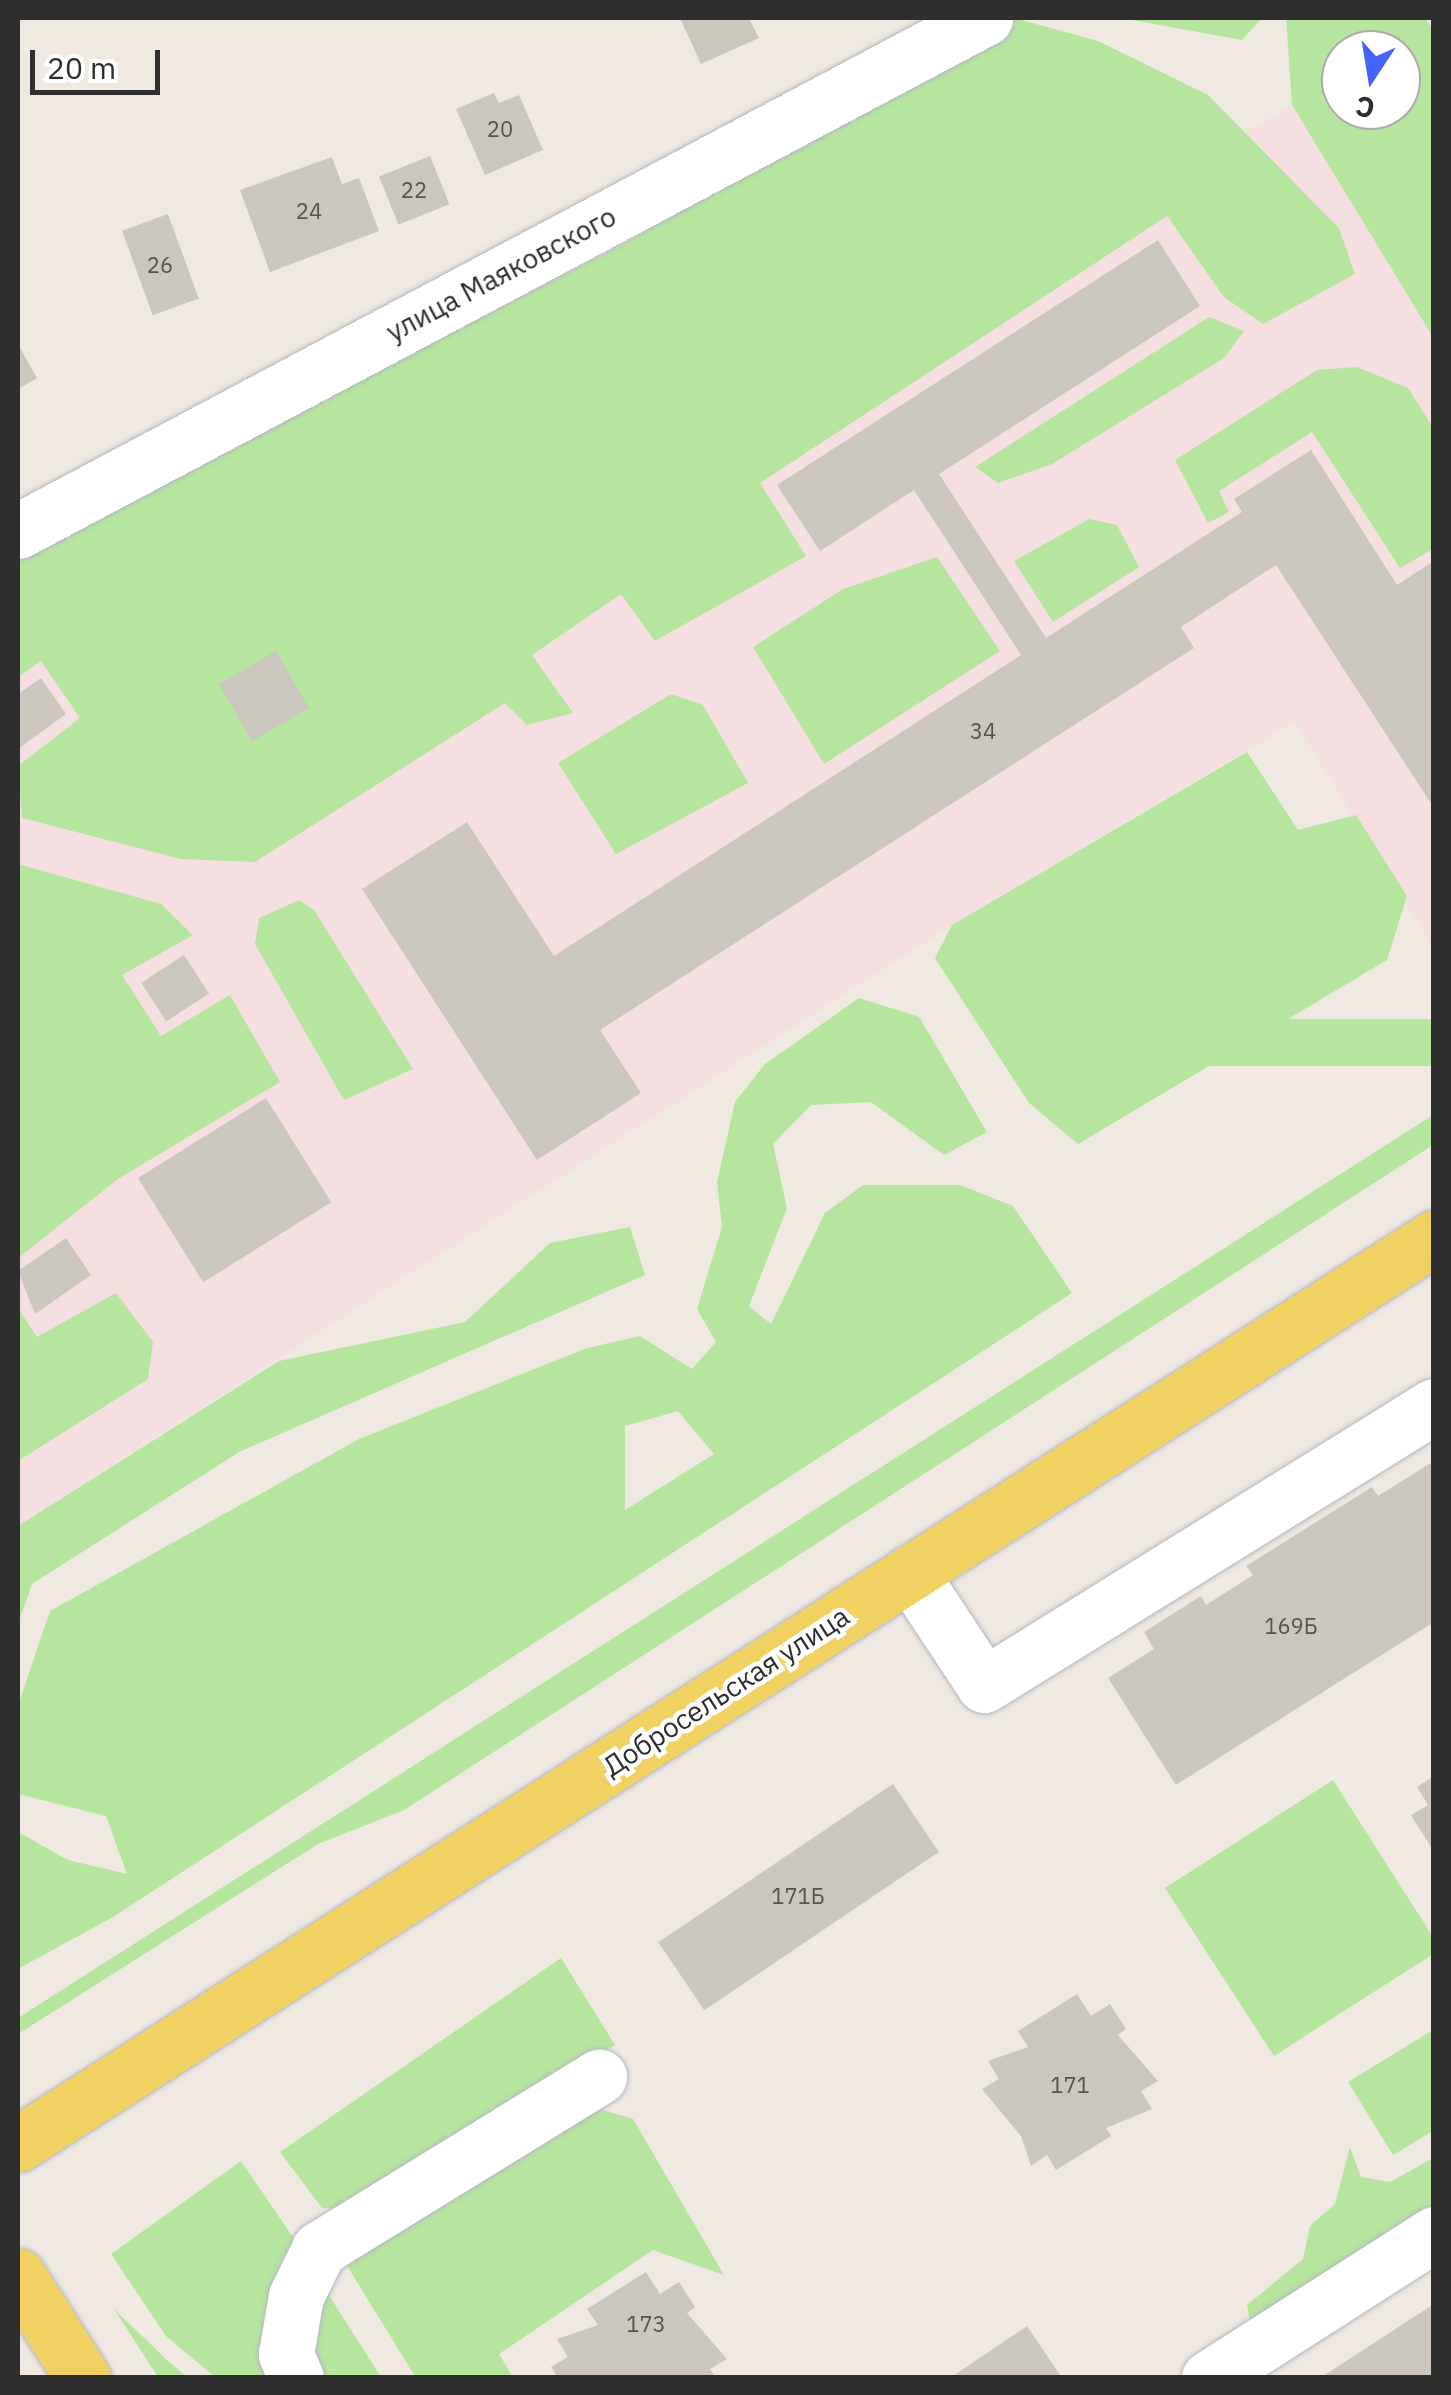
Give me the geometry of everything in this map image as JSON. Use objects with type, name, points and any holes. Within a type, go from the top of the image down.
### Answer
[{"type":"main road","name":"Добросельская улица","points":[[18,2144],[1434,1238]]},
{"type":"main road","points":[[18,2276],[83,2378]]},
{"type":"street","name":"улица Маяковского","points":[[18,531],[985,18]]},
{"type":"street","points":[[910,1573],[984,1685],[1434,1406]]},
{"type":"street","points":[[296,2378],[286,2354],[296,2296],[319,2249],[599,2077]]},
{"type":"street","points":[[1209,2378],[1434,2234]]},
{"type":"shaded area","points":[[1292,105],[1433,337],[1433,947],[1295,722],[952,925],[18,1526],[18,557],[377,648]]},
{"type":"green space","points":[[1014,18],[1098,41],[1208,95],[1339,228],[1355,274],[1263,324],[1224,297],[1167,216],[760,483],[806,556],[655,641],[621,594],[532,655],[573,713],[527,725],[505,703],[255,862],[181,859],[22,818],[18,766],[80,718],[41,661],[18,677],[18,557],[627,242]]},
{"type":"green space","points":[[1121,18],[1262,18],[1242,40]]},
{"type":"green space","points":[[1286,18],[1426,18],[1433,31],[1433,337],[1292,105]]},
{"type":"green space","points":[[1209,317],[1244,331],[1224,358],[1052,464],[998,483],[975,467]]},
{"type":"green space","points":[[1357,367],[1408,388],[1433,427],[1433,549],[1400,568],[1312,432],[1219,491],[1229,512],[1208,523],[1175,460],[1317,370]]},
{"type":"green space","points":[[1089,519],[1117,525],[1139,567],[1053,622],[1014,561]]},
{"type":"green space","points":[[937,557],[1000,651],[824,764],[753,647],[843,589]]},
{"type":"green space","points":[[671,694],[703,705],[748,783],[616,854],[558,763]]},
{"type":"green space","points":[[1247,752],[1298,830],[1356,815],[1407,896],[1387,960],[1078,1144],[1029,1103],[935,958],[952,925]]},
{"type":"green space","points":[[18,864],[161,904],[193,935],[122,975],[161,1036],[230,995],[280,1082],[118,1179],[18,1258]]},
{"type":"green space","points":[[299,900],[314,910],[413,1069],[344,1100],[255,944],[259,918]]},
{"type":"green space","points":[[859,998],[919,1017],[987,1132],[944,1155],[871,1102],[811,1105],[773,1144],[787,1208],[749,1306],[771,1324],[825,1213],[863,1185],[960,1185],[1013,1206],[1072,1293],[113,1917],[18,1969],[18,1832],[68,1860],[127,1874],[106,1816],[18,1794],[18,1706],[50,1611],[359,1439],[587,1348],[640,1336],[692,1369],[716,1342],[697,1309],[722,1227],[717,1182],[735,1102],[765,1064]],"holes":[[[678,1411],[714,1454],[625,1510],[625,1426]]]},
{"type":"green space","points":[[1051,1019],[1433,1019],[1433,1066],[1051,1066]]},
{"type":"green space","points":[[1433,1115],[1433,1145],[404,1810],[318,1844],[18,2034],[18,2018]]},
{"type":"green space","points":[[630,1227],[645,1275],[239,1452],[32,1584],[18,1624],[18,1526],[279,1361],[465,1322],[550,1243]]},
{"type":"green space","points":[[116,1293],[153,1342],[148,1379],[18,1461],[18,1308],[37,1337]]},
{"type":"green space","points":[[1333,1780],[1433,1937],[1433,1954],[1274,2056],[1165,1888]]},
{"type":"green space","points":[[561,1958],[615,2045],[353,2209],[322,2208],[280,2152]]},
{"type":"green space","points":[[1433,2030],[1433,2131],[1393,2155],[1348,2082]]},
{"type":"green space","points":[[589,2106],[633,2119],[724,2275],[653,2250],[499,2354],[513,2377],[416,2378],[346,2264]]},
{"type":"green space","points":[[1350,2147],[1361,2177],[1390,2182],[1433,2158],[1433,2217],[1251,2330],[1247,2305],[1303,2259],[1310,2226],[1335,2204]]},
{"type":"green space","points":[[241,2161],[305,2255],[273,2377],[215,2377],[166,2336],[111,2254]]},
{"type":"green space","points":[[325,2289],[381,2377],[313,2377],[308,2314]]},
{"type":"green space","points":[[114,2309],[168,2361],[187,2377],[158,2377]]},
{"type":"building","points":[[680,18],[749,18],[759,38],[701,64]]},
{"type":"building","points":[[494,93],[499,103],[519,95],[543,150],[485,175],[456,109]]},
{"type":"building","points":[[430,156],[449,204],[398,225],[379,177]]},
{"type":"building","points":[[332,157],[342,184],[359,178],[379,231],[270,272],[240,190]]},
{"type":"building","points":[[168,214],[199,299],[153,315],[122,231]]},
{"type":"building","points":[[1158,240],[1200,306],[939,474],[1046,638],[1242,512],[1234,499],[1311,450],[1397,585],[1434,561],[1434,808],[1276,565],[1181,627],[1194,648],[600,1030],[641,1093],[537,1160],[362,889],[467,822],[554,956],[1021,655],[914,490],[820,551],[777,485]]},
{"type":"building","points":[[18,344],[37,378],[18,389]]},
{"type":"building","points":[[276,651],[309,708],[252,741],[219,684]]},
{"type":"building","points":[[41,678],[66,714],[18,749],[18,694]]},
{"type":"building","points":[[184,955],[209,994],[166,1021],[141,983]]},
{"type":"building","points":[[266,1098],[331,1202],[203,1282],[138,1178]]},
{"type":"building","points":[[66,1238],[91,1275],[35,1314],[18,1271]]},
{"type":"building","points":[[1434,1461],[1434,1622],[1176,1785],[1108,1678],[1154,1649],[1144,1632],[1201,1596],[1206,1605],[1253,1575],[1246,1566],[1372,1487],[1378,1496]]},
{"type":"building","points":[[1434,1776],[1434,1852],[1411,1815],[1428,1805],[1417,1787]]},
{"type":"building","points":[[893,1784],[939,1852],[704,2010],[658,1942]]},
{"type":"building","points":[[1077,1994],[1091,2016],[1110,2004],[1126,2029],[1118,2035],[1158,2081],[1141,2091],[1152,2109],[1106,2128],[1111,2136],[1056,2170],[1047,2155],[1031,2166],[1021,2136],[982,2089],[999,2079],[988,2061],[1028,2047],[1018,2031]]},
{"type":"building","points":[[646,2272],[660,2294],[679,2282],[695,2307],[687,2313],[727,2359],[710,2369],[716,2378],[558,2378],[551,2367],[568,2357],[557,2339],[598,2325],[587,2309]]},
{"type":"building","points":[[1434,2304],[1434,2378],[1320,2378]]},
{"type":"building","points":[[1027,2326],[1062,2378],[950,2378]]}]
